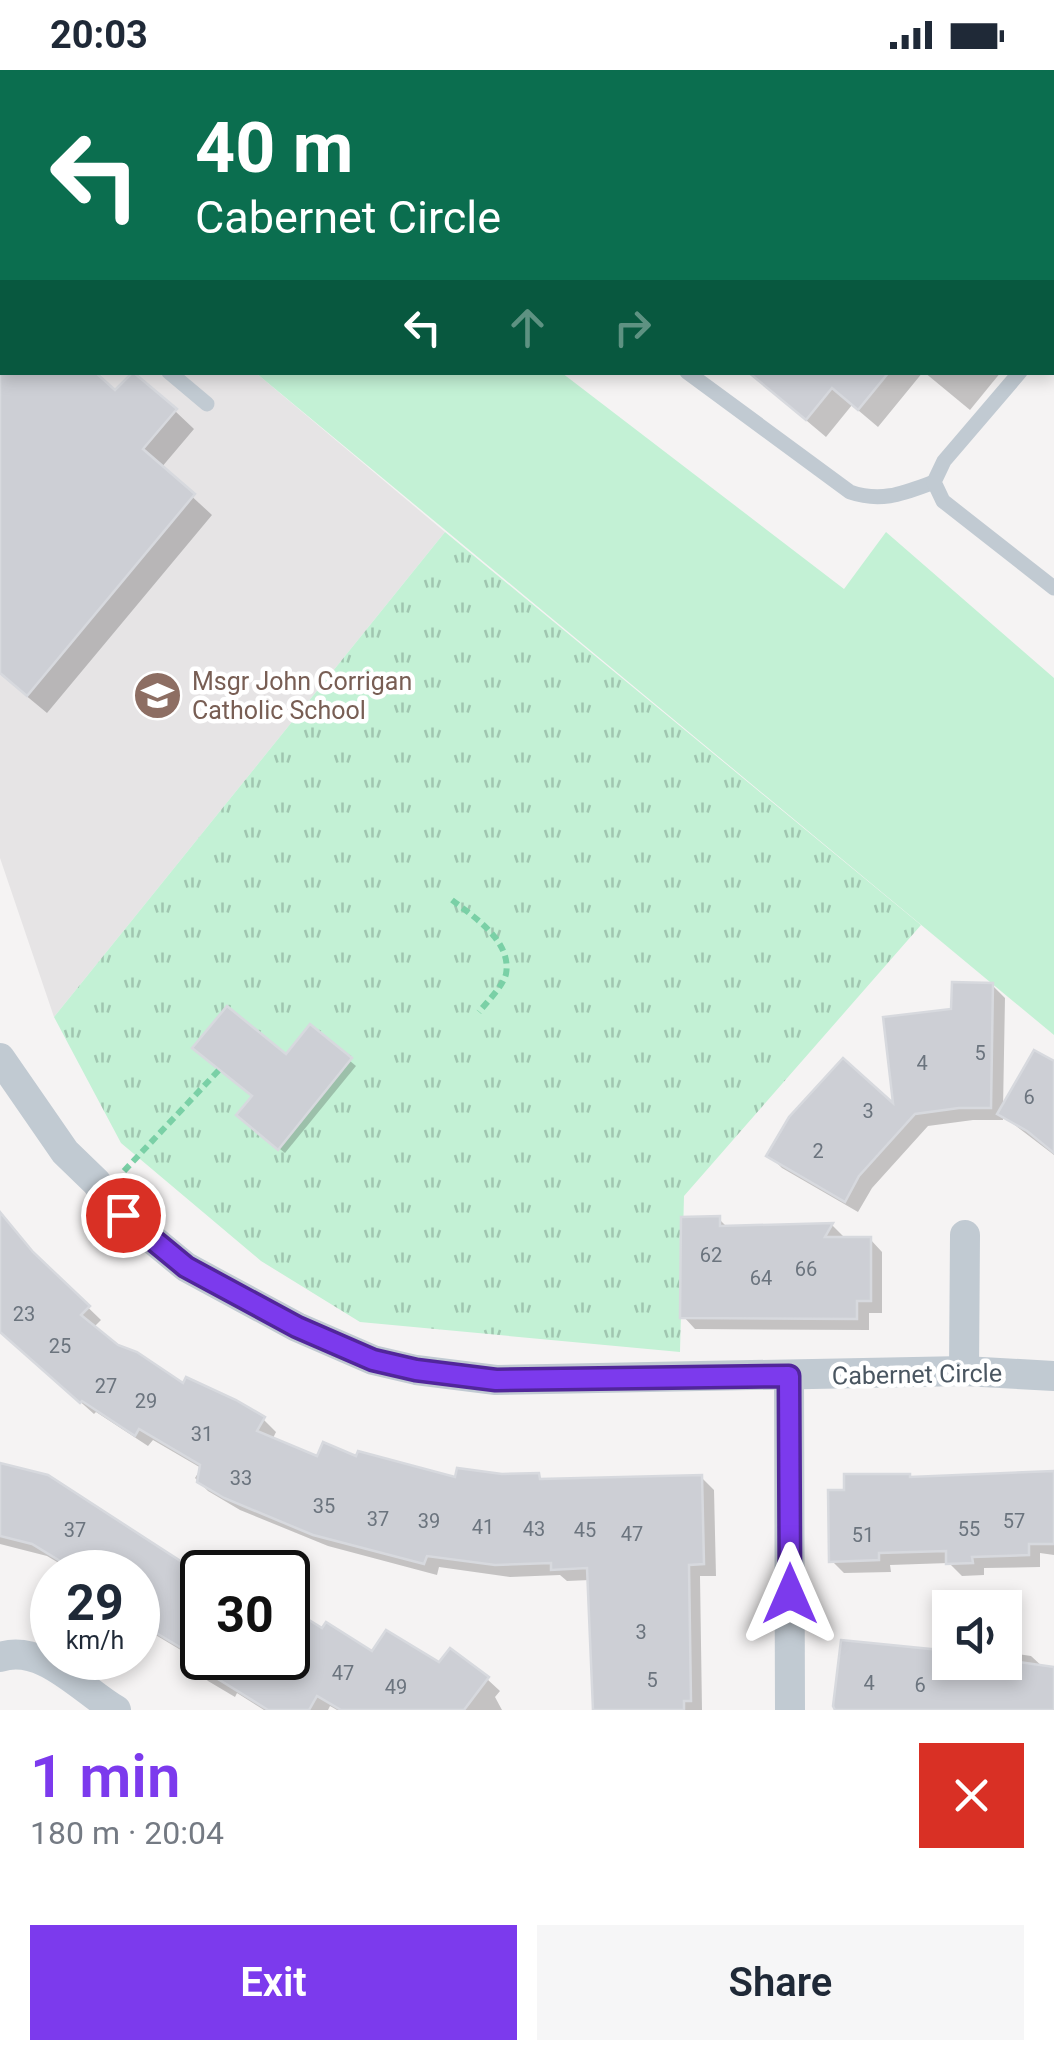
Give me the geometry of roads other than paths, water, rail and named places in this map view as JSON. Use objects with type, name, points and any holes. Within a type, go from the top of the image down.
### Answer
[{"type":"street","name":"Cabernet Circle","points":[[0,1058],[66,1152],[123,1215],[186,1267],[297,1327],[373,1360],[496,1380],[964,1371],[1054,1376]]},
{"type":"street","points":[[964,1371],[965,1235]]},
{"type":"street","points":[[789,1376],[790,1710]]},
{"type":"street","points":[[0,1658],[10,1654],[36,1656],[116,1710]]},
{"type":"lane","points":[[173,375],[207,404]]},
{"type":"lane","points":[[691,375],[850,492],[870,499],[891,498],[934,482],[944,461],[1017,375]]},
{"type":"lane","points":[[934,482],[943,501],[1054,588]]},
{"type":"place","name":"Msgr John Corrigan Catholic School","points":[[157,695]]}]
